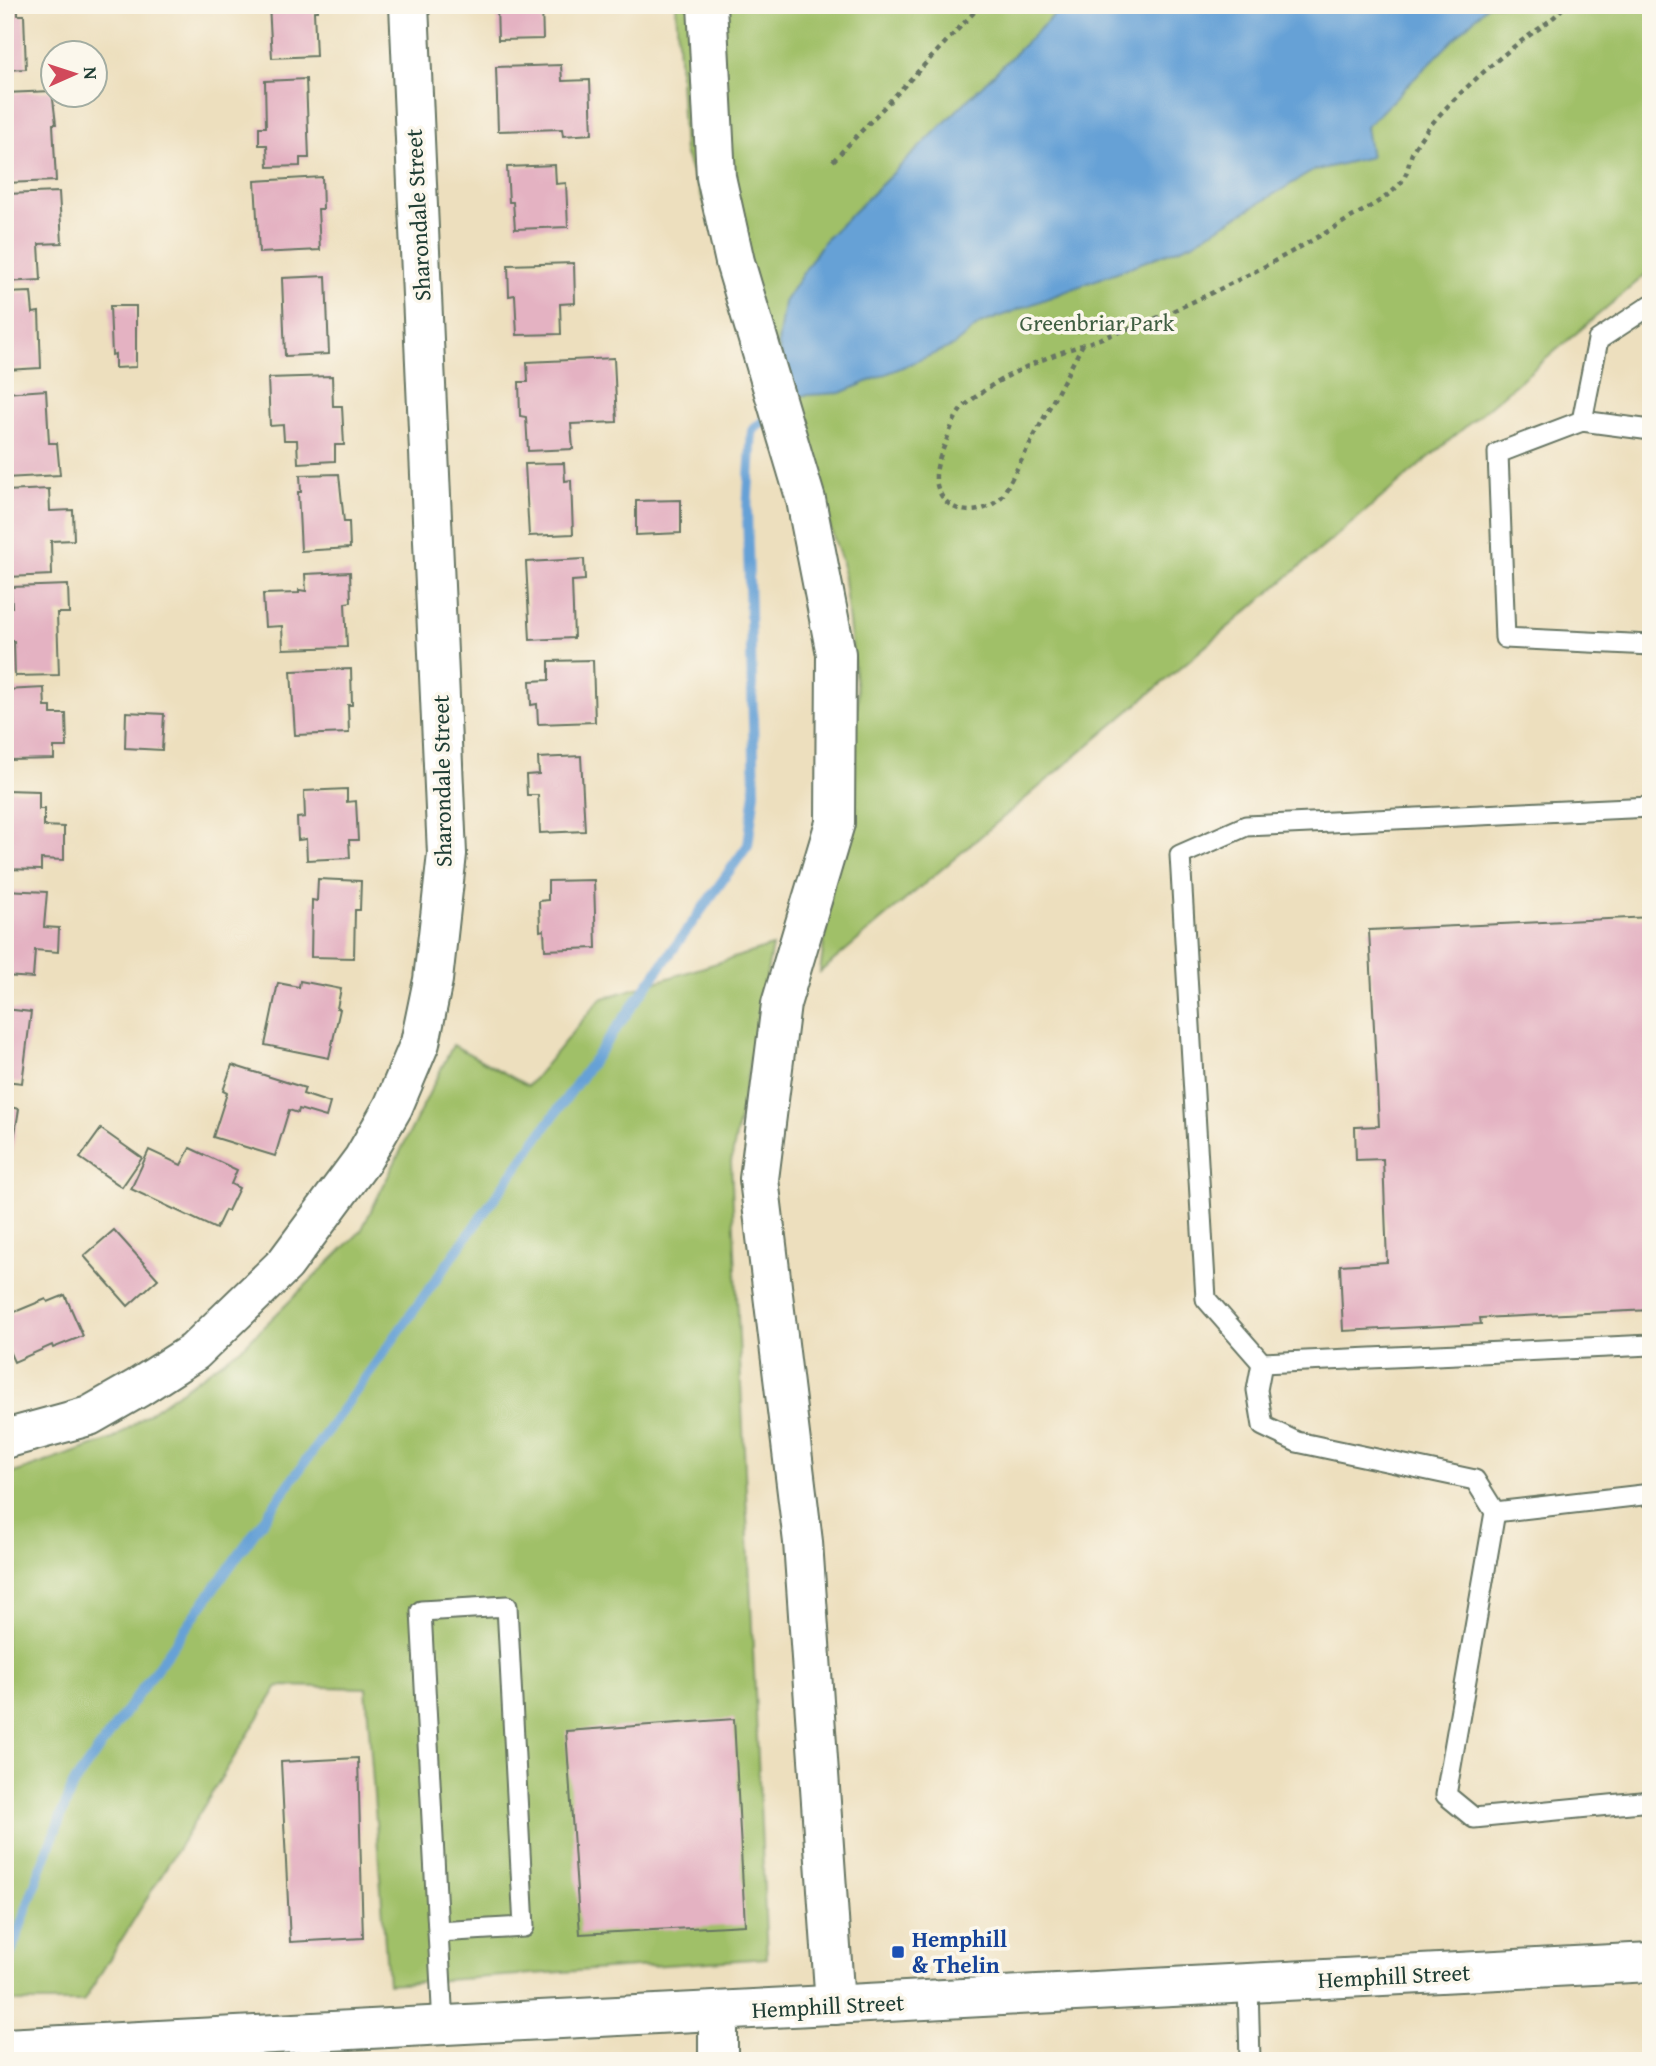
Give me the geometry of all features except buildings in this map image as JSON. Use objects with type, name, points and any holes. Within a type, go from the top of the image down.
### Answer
[{"type":"street","name":"Sharondale Street","points":[[5,1439],[89,1416],[194,1352],[285,1264],[363,1159],[393,1107],[419,1043],[433,980],[447,854],[409,5]]},
{"type":"street","points":[[707,5],[716,177],[735,262],[806,500],[836,654],[835,823],[781,1004],[759,1179],[803,1542],[835,2005]]},
{"type":"street","name":"Hemphill Street","points":[[5,2048],[1651,1962]]},
{"type":"street","points":[[718,2011],[718,2061]]},
{"type":"lane","points":[[1582,421],[1598,340],[1651,305]]},
{"type":"lane","points":[[1651,430],[1582,421],[1497,453],[1505,638],[1651,645]]},
{"type":"lane","points":[[1262,1363],[1206,1299],[1180,855],[1246,826],[1651,807]]},
{"type":"lane","points":[[1262,1363],[1651,1345]]},
{"type":"lane","points":[[1262,1363],[1257,1390],[1264,1426],[1297,1441],[1475,1480],[1495,1512],[1446,1795],[1474,1818],[1651,1801]]},
{"type":"lane","points":[[1495,1512],[1651,1494]]},
{"type":"lane","points":[[438,1932],[524,1927],[507,1606],[421,1611],[438,1932],[443,2025]]},
{"type":"lane","points":[[1248,1984],[1250,2061]]},
{"type":"path","points":[[833,161],[981,5]]},
{"type":"path","points":[[1083,344],[996,504],[975,512],[952,506],[938,488],[937,466],[962,407],[978,394],[1039,360],[1083,344],[1154,319],[1295,251],[1378,202],[1403,181],[1414,148],[1449,104],[1488,68],[1556,17],[1565,5]]},
{"type":"green space","name":"Greenbriar Park","points":[[676,5],[1651,5],[1651,270],[820,972],[858,700],[842,562],[806,458],[684,152]]},
{"type":"green space","points":[[772,946],[731,1162],[767,1958],[388,1984],[366,1688],[278,1686],[83,2002],[5,2002],[5,1476],[113,1439],[245,1345],[361,1231],[453,1045],[528,1086],[600,999]]},
{"type":"water","points":[[1064,5],[1488,5],[1366,127],[1371,157],[1313,171],[1191,244],[980,324],[953,346],[841,393],[792,396],[778,343],[784,302],[824,241]]},
{"type":"waterway","points":[[5,1970],[73,1785],[748,845],[755,792],[747,510],[752,431],[772,413]]},
{"type":"place","name":"Hemphill & Thelin","points":[[898,1952]]}]
